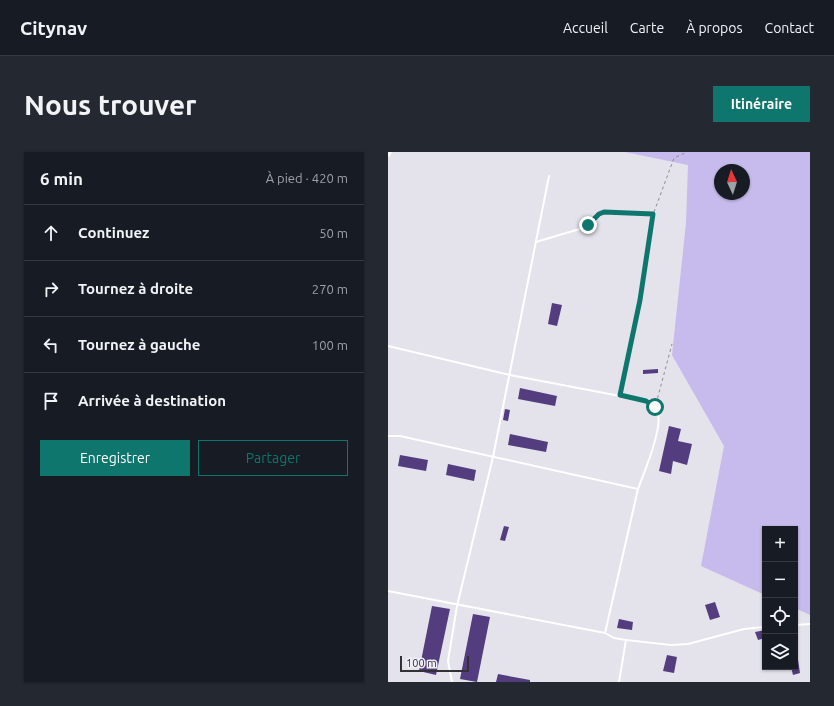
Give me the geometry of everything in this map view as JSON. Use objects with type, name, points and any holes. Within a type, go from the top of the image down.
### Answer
[{"type":"lane","points":[[452,682],[448,661],[457,606],[493,457],[549,176]]},
{"type":"lane","points":[[536,242],[583,228],[601,213],[653,214],[640,300],[620,395]]},
{"type":"lane","points":[[388,346],[510,375],[620,395],[646,401],[655,407],[658,414],[658,428],[638,489],[606,633]]},
{"type":"lane","points":[[388,436],[400,436],[638,489]]},
{"type":"lane","points":[[388,591],[457,606],[606,633],[614,638],[671,645],[688,644],[744,629],[762,628]]},
{"type":"lane","points":[[798,625],[810,624]]},
{"type":"lane","points":[[619,682],[626,640]]},
{"type":"path","points":[[653,214],[674,158],[686,152]]},
{"type":"path","points":[[655,407],[672,344]]},
{"type":"shaded area","points":[[625,152],[810,152],[810,615],[798,609],[798,526],[762,526],[762,594],[701,566],[724,446],[672,355],[686,223],[688,165]]},
{"type":"building","points":[[552,303],[562,305],[557,326],[548,324]]},
{"type":"building","points":[[658,369],[658,373],[643,374],[643,370]]},
{"type":"building","points":[[520,388],[557,396],[555,406],[518,399]]},
{"type":"building","points":[[505,409],[510,410],[508,421],[503,420]]},
{"type":"building","points":[[669,426],[681,429],[678,441],[692,444],[687,465],[673,461],[671,474],[659,471]]},
{"type":"building","points":[[510,434],[548,442],[546,452],[508,445]]},
{"type":"building","points":[[400,455],[428,460],[426,471],[398,466]]},
{"type":"building","points":[[448,464],[476,470],[474,481],[446,475]]},
{"type":"building","points":[[504,526],[509,527],[505,541],[500,540]]},
{"type":"building","points":[[715,602],[720,617],[710,620],[705,605]]},
{"type":"building","points":[[432,606],[450,609],[436,675],[419,671]]},
{"type":"building","points":[[473,614],[490,617],[477,682],[460,679]]},
{"type":"building","points":[[619,619],[633,622],[632,630],[617,628]]},
{"type":"building","points":[[762,631],[762,639],[758,640],[755,632]]},
{"type":"building","points":[[667,655],[677,657],[674,673],[663,671]]},
{"type":"building","points":[[798,660],[800,673],[793,675],[792,670],[798,670]]},
{"type":"building","points":[[498,674],[530,680],[530,682],[496,682]]},
{"type":"route","points":[[588,225],[599,214],[604,212],[653,214],[654,217],[640,300],[620,395],[646,401],[655,407]]}]
